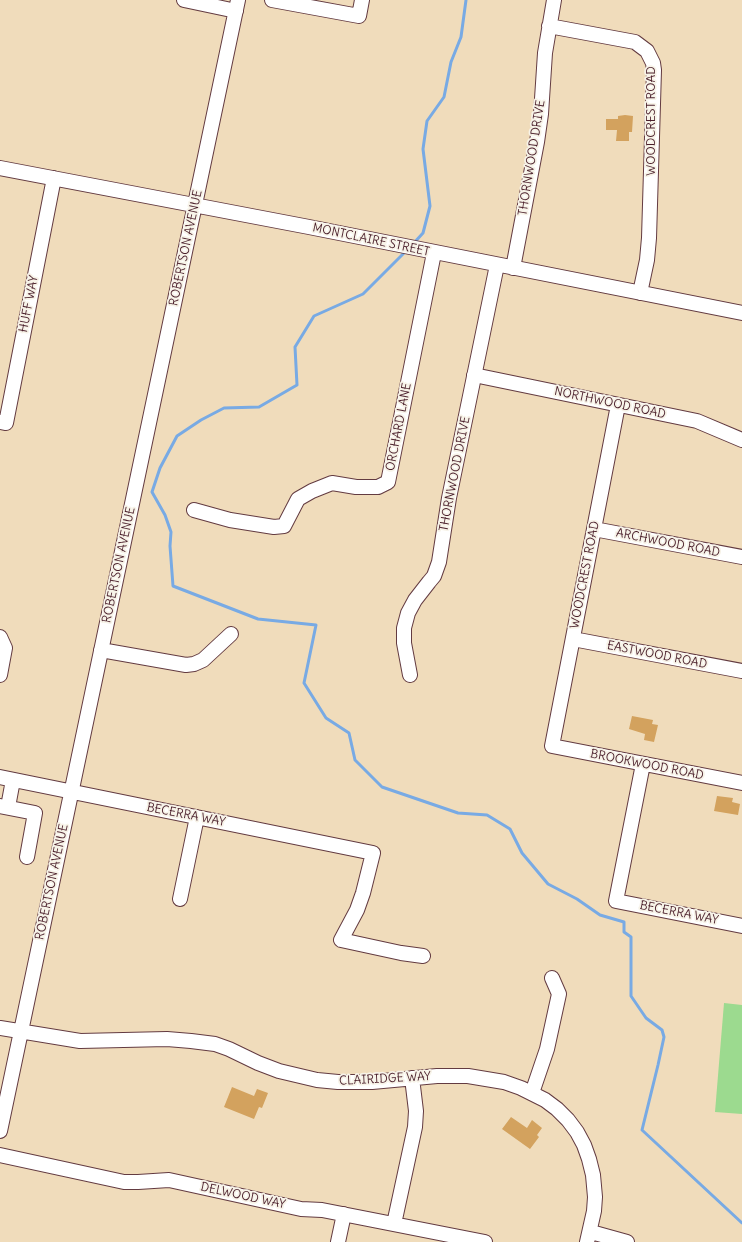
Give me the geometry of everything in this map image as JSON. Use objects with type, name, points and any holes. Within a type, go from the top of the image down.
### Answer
[{"type":"street","points":[[184,0],[237,5]]},
{"type":"street","points":[[272,0],[359,16],[362,0]]},
{"type":"street","name":"THORNWOOD DRIVE","points":[[513,268],[537,142],[545,53],[554,0]]},
{"type":"street","name":"ROBERTSON AVENUE","points":[[0,1131],[237,5]]},
{"type":"street","name":"WOODCREST ROAD","points":[[549,26],[635,42],[647,51],[653,63],[650,238],[640,293]]},
{"type":"street","name":"MONTCLAIRE STREET","points":[[0,168],[742,313]]},
{"type":"street","name":"HUFF WAY","points":[[0,422],[6,423],[54,178]]},
{"type":"street","name":"ORCHARD LANE","points":[[194,510],[230,520],[274,527],[284,526],[298,499],[312,491],[332,483],[356,487],[378,487],[388,482],[434,253]]},
{"type":"street","name":"THORNWOOD DRIVE","points":[[410,675],[404,643],[404,628],[408,613],[415,600],[429,582],[439,562],[449,498],[497,265]]},
{"type":"street","name":"NORTHWOOD ROAD","points":[[474,375],[697,421],[742,440]]},
{"type":"street","name":"WOODCREST ROAD","points":[[552,746],[618,404]]},
{"type":"street","name":"ARCHWOOD ROAD","points":[[594,529],[742,557]]},
{"type":"street","points":[[101,650],[186,665],[194,664],[203,660],[231,634]]},
{"type":"street","points":[[0,637],[5,648],[0,672]]},
{"type":"street","name":"EASTWOOD ROAD","points":[[573,639],[742,671]]},
{"type":"street","name":"BROOKWOOD ROAD","points":[[552,746],[742,783]]},
{"type":"street","name":"BECERRA WAY","points":[[643,764],[616,901],[742,926]]},
{"type":"street","points":[[6,779],[4,806],[35,813],[28,857]]},
{"type":"street","name":"BECERRA WAY","points":[[6,779],[373,852],[363,893],[357,910],[341,940],[422,956]]},
{"type":"street","points":[[180,899],[197,817]]},
{"type":"street","points":[[532,1093],[547,1050],[559,994],[552,978]]},
{"type":"street","name":"CLAIRIDGE WAY","points":[[0,1028],[80,1041],[167,1039],[214,1044],[279,1071],[317,1080],[338,1082],[372,1082],[412,1078],[468,1076],[504,1082],[545,1100],[562,1114],[577,1132],[584,1145],[593,1175],[595,1197],[589,1237]]},
{"type":"street","points":[[394,1224],[415,1127],[416,1111],[412,1078]]},
{"type":"street","name":"DELWOOD WAY","points":[[0,1155],[124,1182],[168,1180],[301,1209],[322,1210],[485,1242]]},
{"type":"street","points":[[338,1242],[344,1214]]},
{"type":"street","points":[[589,1237],[627,1242]]},
{"type":"green space","points":[[724,1003],[742,1005],[742,1114],[715,1112]]},
{"type":"building","points":[[618,116],[633,116],[632,132],[629,132],[629,141],[616,141],[617,130],[606,130],[606,119],[618,119]]},
{"type":"building","points":[[632,716],[653,720],[652,724],[658,725],[654,742],[644,740],[645,734],[629,729]]},
{"type":"building","points":[[717,796],[733,798],[732,802],[740,804],[738,815],[714,811]]},
{"type":"building","points":[[232,1087],[254,1096],[257,1089],[268,1093],[262,1108],[259,1107],[254,1119],[224,1107]]},
{"type":"building","points":[[511,1117],[527,1128],[532,1120],[542,1128],[537,1135],[539,1137],[530,1149],[502,1129]]},
{"type":"waterway","points":[[413,244],[423,233],[430,206],[423,149],[427,121],[444,97],[451,62],[461,37],[466,0]]},
{"type":"waterway","points":[[406,251],[363,294],[314,316],[295,347],[297,385],[259,407],[224,408],[201,420],[177,436],[160,468],[152,492],[165,515],[171,532],[170,546],[173,586],[258,619],[316,625],[304,683],[326,718],[349,733],[355,760],[382,787],[458,813],[487,815],[510,829],[522,853],[548,884],[577,899],[600,915],[624,922],[624,932],[631,937],[631,996],[646,1018],[662,1030],[664,1037],[642,1130],[742,1223]]}]
